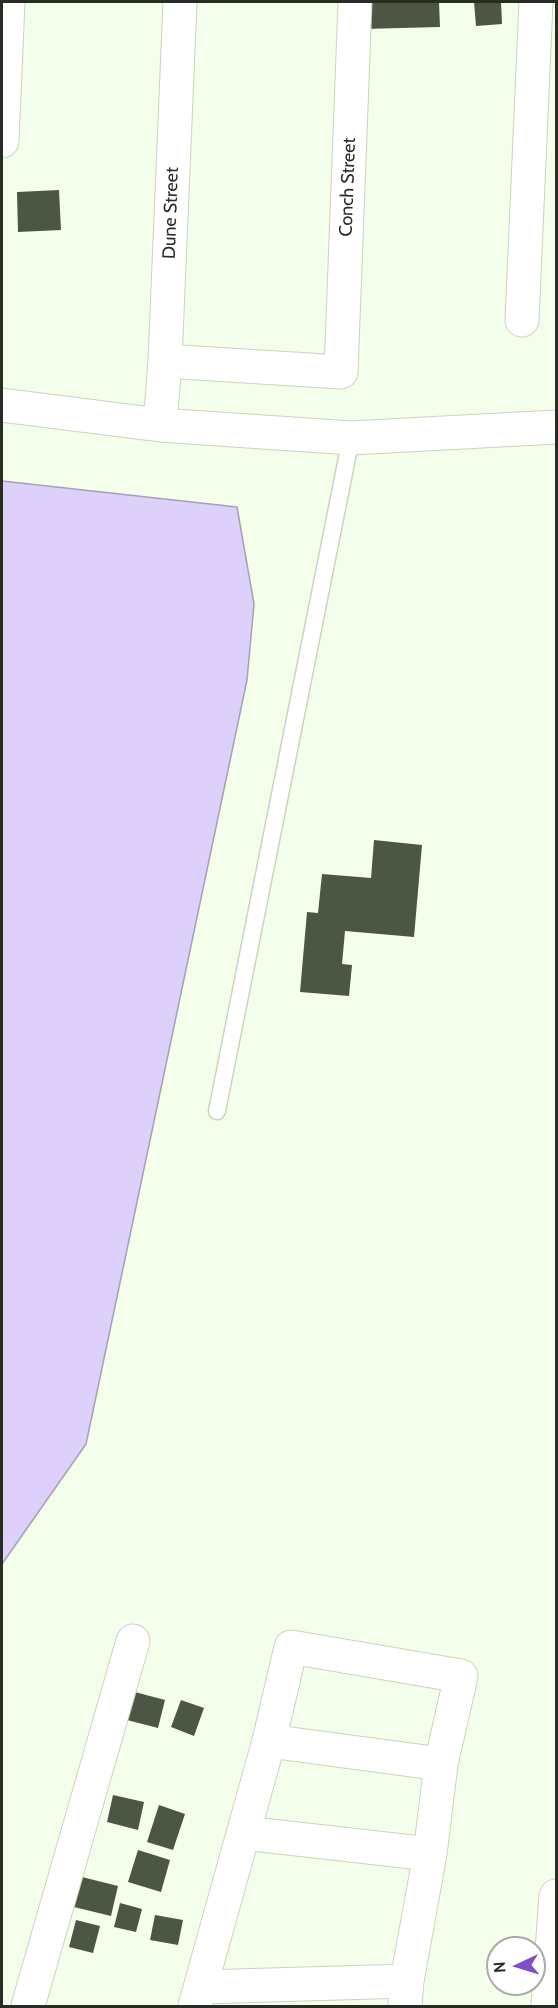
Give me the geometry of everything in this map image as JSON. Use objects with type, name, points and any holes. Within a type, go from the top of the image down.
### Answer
[{"type":"street","points":[[2,141],[8,2]]},
{"type":"street","name":"Dune Street","points":[[160,425],[165,361],[180,2]]},
{"type":"street","name":"Conch Street","points":[[165,361],[341,372],[355,2]]},
{"type":"street","points":[[522,320],[536,2]]},
{"type":"street","points":[[2,405],[160,425],[351,438],[556,427]]},
{"type":"street","points":[[28,2007],[133,1641]]},
{"type":"street","points":[[291,1647],[461,1676],[441,1764],[430,1854],[406,1994],[198,1996],[269,1741],[291,1647]]},
{"type":"street","points":[[269,1741],[441,1764]]},
{"type":"street","points":[[244,1833],[430,1854]]},
{"type":"street","points":[[548,2007],[554,1950],[556,1896]]},
{"type":"lane","points":[[216,1111],[351,438]]},
{"type":"shaded area","points":[[2,481],[237,507],[254,604],[247,680],[86,1444],[2,1564]]},
{"type":"building","points":[[362,2],[439,2],[440,27],[363,29]]},
{"type":"building","points":[[474,2],[501,2],[502,24],[476,26]]},
{"type":"building","points":[[59,190],[61,230],[18,232],[17,192]]},
{"type":"building","points":[[374,840],[422,845],[414,937],[345,931],[342,964],[352,965],[349,996],[300,992],[307,912],[318,913],[322,874],[371,878]]},
{"type":"building","points":[[131,1691],[165,1700],[158,1728],[123,1719]]},
{"type":"building","points":[[181,1700],[204,1708],[194,1736],[171,1727]]},
{"type":"building","points":[[113,1795],[144,1802],[138,1830],[107,1822]]},
{"type":"building","points":[[159,1805],[185,1814],[173,1850],[147,1842]]},
{"type":"building","points":[[138,1850],[170,1860],[161,1892],[128,1882]]},
{"type":"building","points":[[82,1877],[118,1886],[111,1916],[74,1907]]},
{"type":"building","points":[[120,1903],[142,1909],[136,1932],[114,1927]]},
{"type":"building","points":[[155,1915],[183,1920],[178,1945],[150,1940]]},
{"type":"building","points":[[76,1920],[100,1926],[93,1953],[69,1947]]}]
